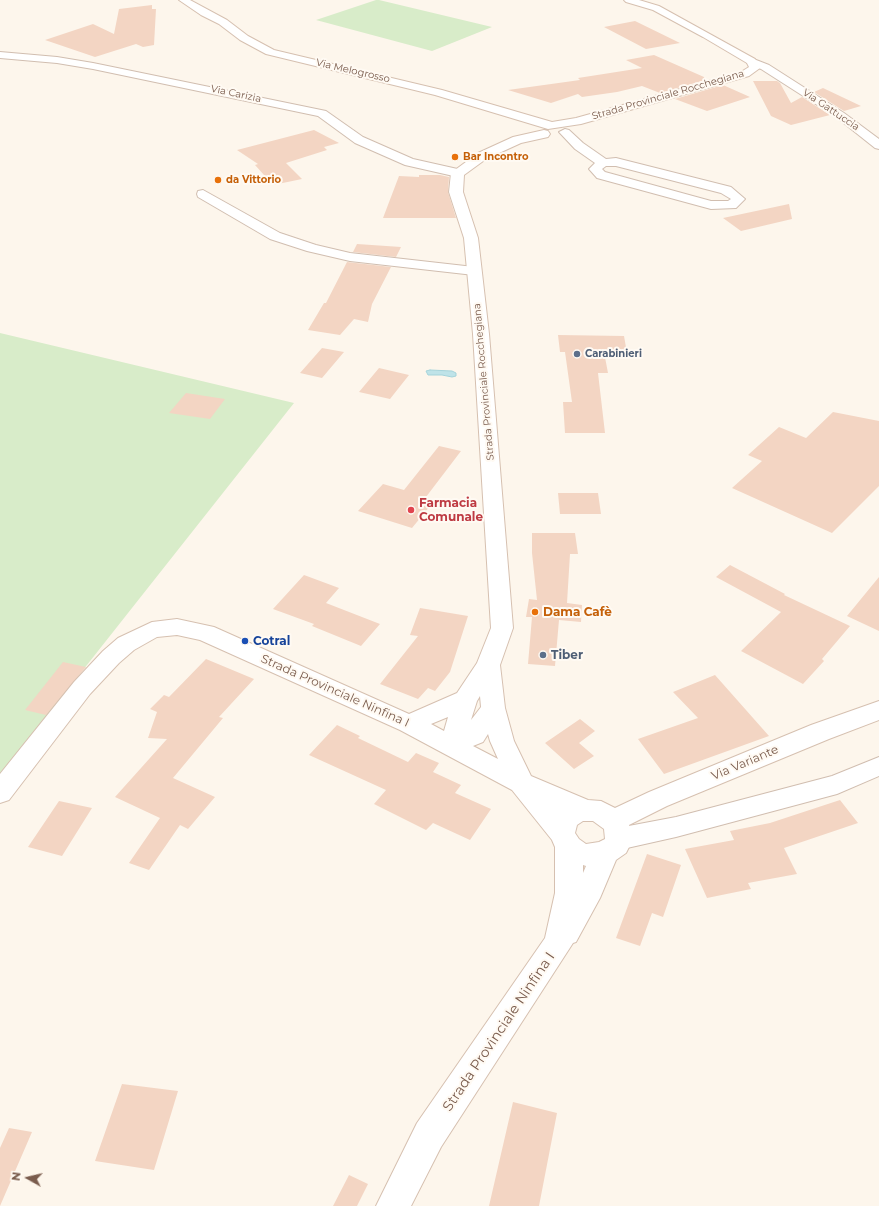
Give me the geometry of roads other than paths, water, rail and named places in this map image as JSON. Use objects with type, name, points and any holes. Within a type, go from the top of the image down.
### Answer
[{"type":"main road","name":"Via Melogrosso","points":[[184,0],[204,13],[223,22],[244,38],[270,52],[438,92],[549,131]]},
{"type":"main road","name":"Strada Provinciale Rocchegiana","points":[[629,0],[656,8],[707,35],[750,68]]},
{"type":"main road","name":"Strada Provinciale Rocchegiana","points":[[452,745],[465,699],[488,665],[502,628],[471,238],[456,192],[458,173],[482,156],[549,131],[750,68]]},
{"type":"main road","name":"Strada Provinciale Ninfina I","points":[[0,793],[82,688],[103,664],[126,644],[152,630],[165,628],[188,628],[206,633],[409,724],[452,745],[521,783],[585,810]]},
{"type":"main road","name":"Strada Provinciale Rocchegiana","points":[[488,665],[493,708],[502,741],[521,783]]},
{"type":"main road","points":[[409,724],[465,699]]},
{"type":"main road","points":[[452,745],[474,735],[493,708]]},
{"type":"main road","name":"Via Variante","points":[[612,838],[673,793],[820,732],[879,710]]},
{"type":"main road","points":[[521,783],[566,840],[586,855],[612,838]]},
{"type":"main road","points":[[559,942],[575,919],[586,898],[612,838],[601,812],[585,810],[571,814],[565,820],[566,840]]},
{"type":"main road","name":"Strada Provinciale Ninfina I","points":[[393,1206],[429,1135],[559,942],[569,893],[566,840]]},
{"type":"street","name":"Via Carizia","points":[[0,55],[57,60],[93,66],[322,113],[359,140],[409,162],[458,173]]},
{"type":"street","points":[[750,68],[765,74],[777,75]]},
{"type":"street","points":[[750,68],[777,75]]},
{"type":"street","name":"Via Gattuccia","points":[[777,75],[840,115],[879,145]]},
{"type":"street","points":[[549,131],[603,163],[616,162],[726,190],[739,198],[731,205],[711,204],[601,175],[595,169],[603,163]]},
{"type":"street","points":[[203,194],[275,236],[312,248],[350,257],[474,271]]},
{"type":"street","points":[[612,838],[676,827],[837,784],[879,766]]},
{"type":"water","points":[[426,371],[452,371],[456,373],[456,376],[428,375]]},
{"type":"place","name":"Bar Incontro","points":[[455,157]]},
{"type":"place","name":"da Vittorio","points":[[218,180]]},
{"type":"place","name":"Carabinieri","points":[[577,354]]},
{"type":"place","name":"Farmacia Comunale","points":[[411,510]]},
{"type":"place","name":"Dama Cafè","points":[[535,612]]},
{"type":"place","name":"Cotral","points":[[245,641]]},
{"type":"place","name":"Tiber","points":[[543,655]]}]
